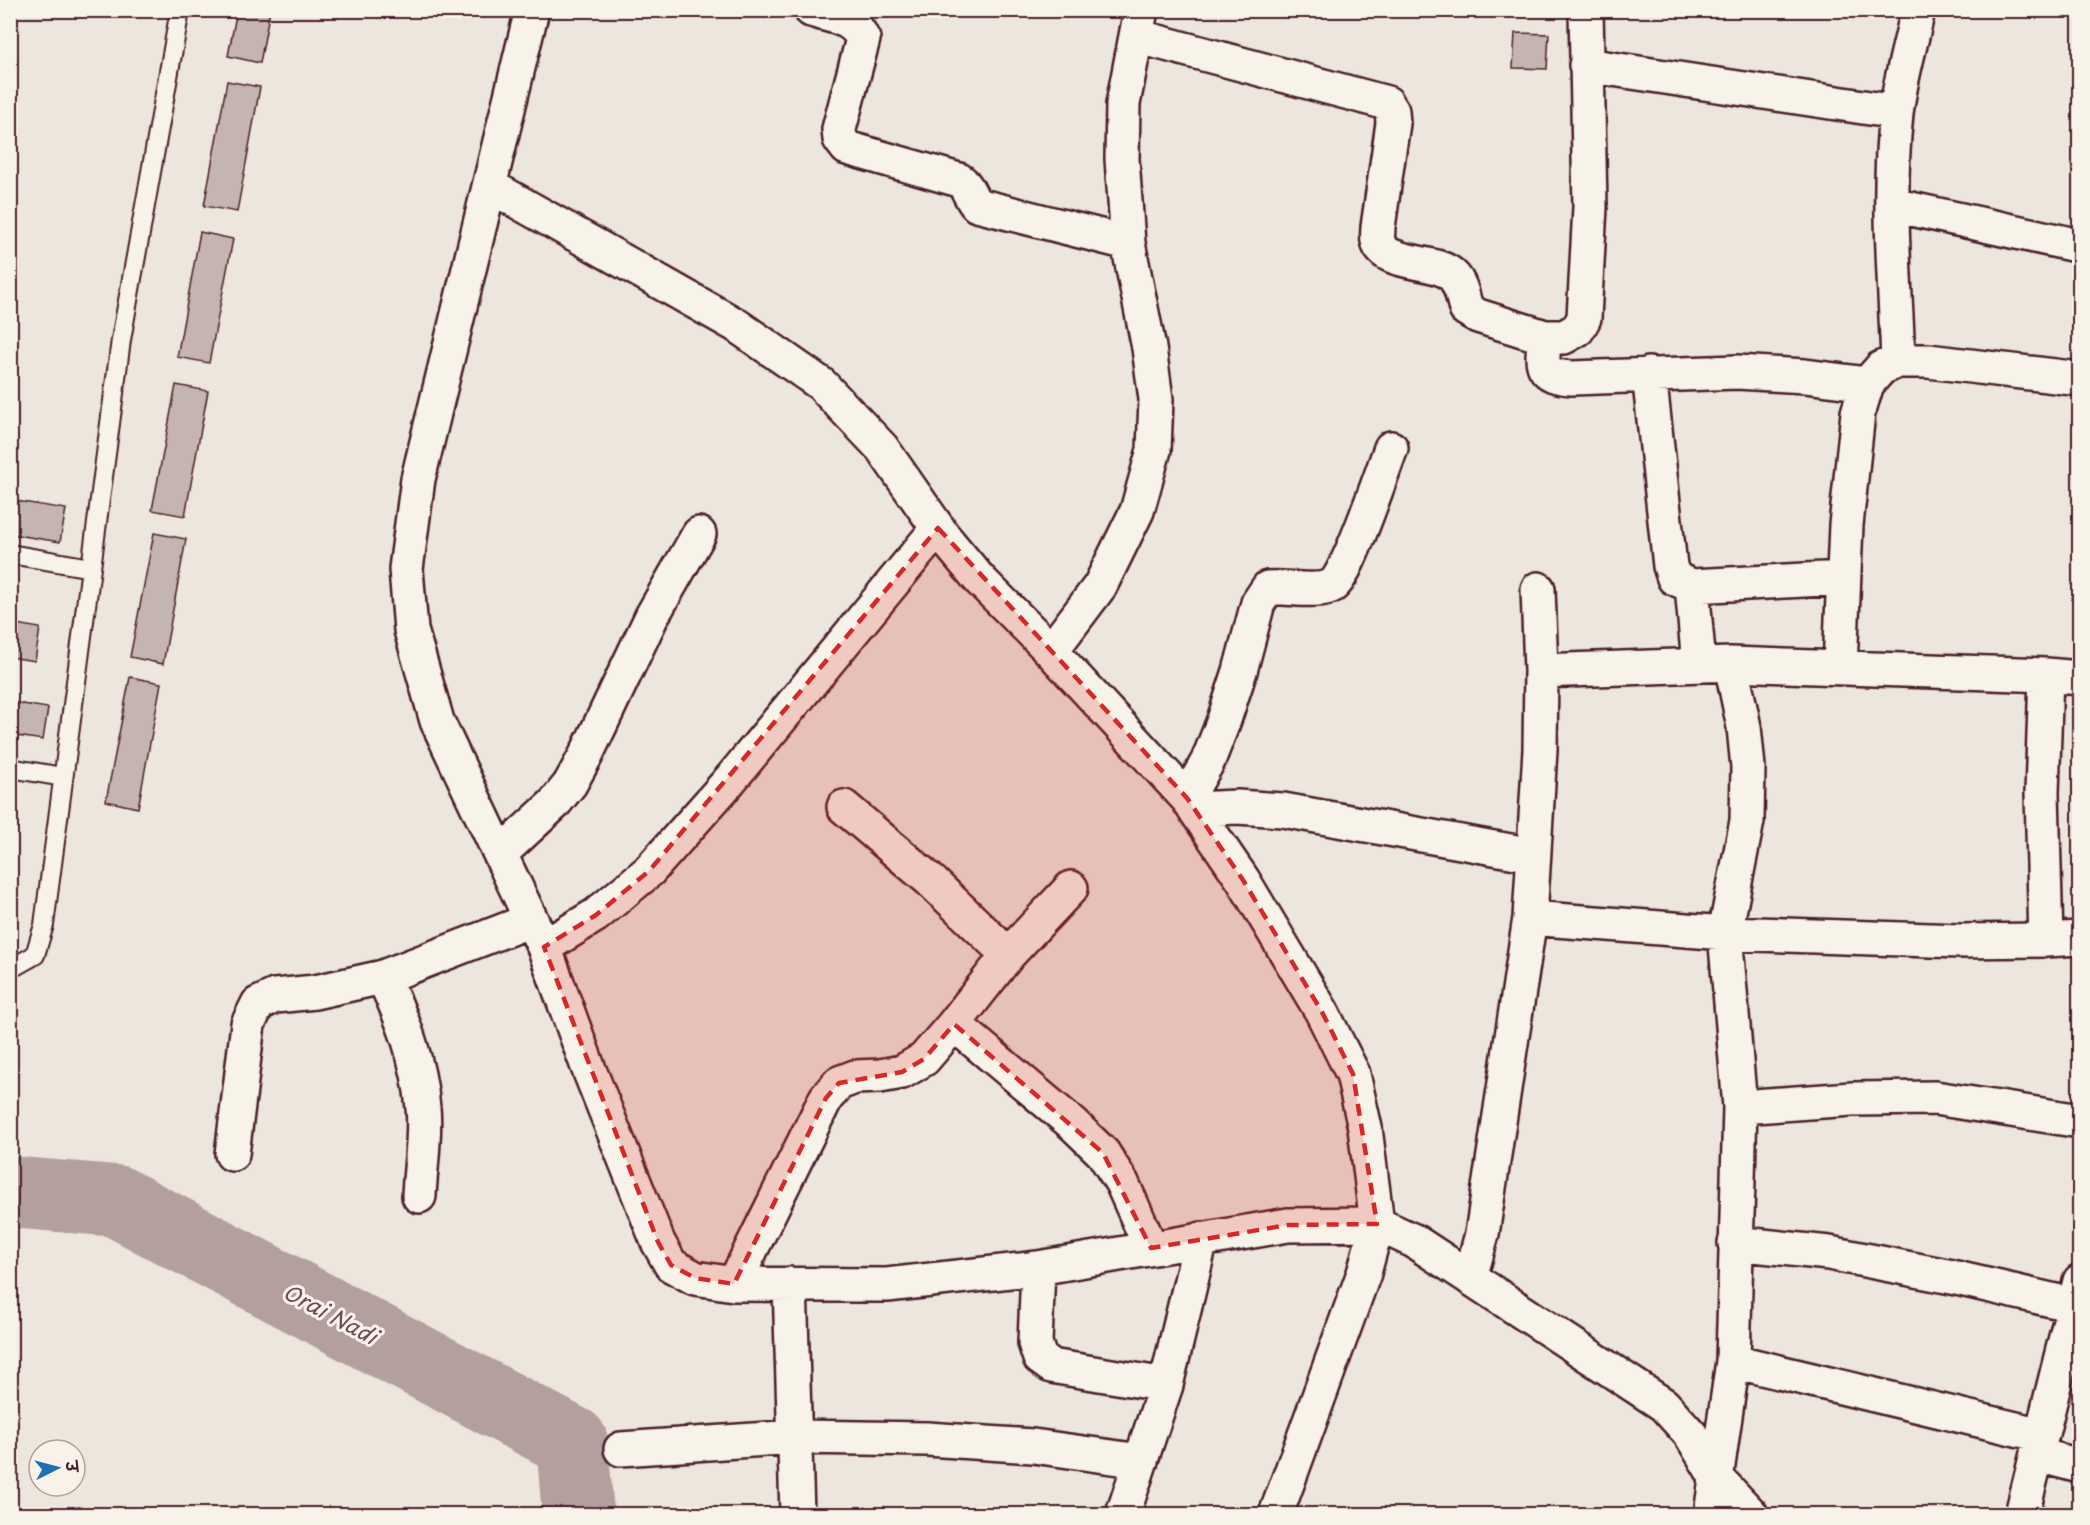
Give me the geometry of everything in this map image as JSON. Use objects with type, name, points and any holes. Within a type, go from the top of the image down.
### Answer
[{"type":"street","points":[[532,10],[418,479],[406,569],[411,630],[436,721],[538,933],[658,1242],[671,1264],[695,1278],[734,1284],[887,1285],[1038,1268],[1288,1226],[1377,1224],[1414,1241],[1664,1405],[1691,1435],[1716,1477],[1751,1515]]},
{"type":"street","points":[[811,10],[850,21],[858,28],[863,39],[839,129],[840,139],[847,148],[959,180],[965,184],[971,199],[977,205],[1128,243]]},
{"type":"street","points":[[1051,651],[1100,585],[1137,511],[1154,450],[1156,399],[1149,348],[1128,243],[1122,159],[1123,104],[1138,23],[1387,103],[1392,111],[1393,123],[1378,227],[1377,241],[1383,251],[1394,257],[1450,273],[1457,282],[1466,309],[1478,316],[1545,338],[1564,337],[1578,329],[1584,318],[1590,207],[1586,10]]},
{"type":"street","points":[[1898,361],[1893,205],[1896,112],[1918,10]]},
{"type":"street","points":[[1586,65],[1896,112]]},
{"type":"street","points":[[490,186],[736,325],[821,384],[882,448],[938,528],[980,580],[1051,651],[1190,803],[1243,880],[1292,961],[1322,1012],[1353,1074],[1365,1128],[1377,1224],[1364,1273],[1276,1515]]},
{"type":"street","points":[[1893,205],[2079,246]]},
{"type":"street","points":[[1545,338],[1542,361],[1546,370],[1556,377],[1737,372],[1805,376],[1867,384]]},
{"type":"street","points":[[1840,667],[1846,525],[1858,413],[1867,384],[1881,368],[1898,361],[1928,361],[2079,379]]},
{"type":"street","points":[[1649,374],[1670,566],[1674,578],[1692,586],[1843,578]]},
{"type":"street","points":[[1190,803],[1224,720],[1258,603],[1268,588],[1282,586],[1322,589],[1335,584],[1346,566],[1391,448]]},
{"type":"street","points":[[231,1154],[248,1024],[258,1004],[275,996],[315,992],[383,977],[596,915],[649,871],[730,780],[938,528]]},
{"type":"street","points":[[500,854],[554,804],[570,784],[652,616],[699,534]]},
{"type":"street","points":[[1692,586],[1715,664],[1744,727],[1748,767],[1748,821],[1725,933],[1740,1107],[1733,1361],[1712,1515]]},
{"type":"street","points":[[1470,1278],[1484,1224],[1530,918],[1540,750],[1541,671],[1538,589]]},
{"type":"street","points":[[1541,671],[1715,664],[1840,667],[2079,678]]},
{"type":"street","points":[[2046,675],[2042,793],[2046,940]]},
{"type":"street","points":[[1190,803],[1283,810],[1533,855]]},
{"type":"street","points":[[843,807],[931,881],[1008,955]]},
{"type":"street","points":[[734,1284],[826,1098],[839,1083],[855,1077],[902,1072],[924,1059],[1008,955],[1071,888]]},
{"type":"street","points":[[1530,918],[1725,933],[1960,941],[2079,938]]},
{"type":"street","points":[[383,977],[403,1020],[416,1062],[424,1110],[419,1196]]},
{"type":"street","points":[[954,1024],[1074,1125],[1103,1153],[1122,1183],[1151,1248]]},
{"type":"street","points":[[1740,1107],[1852,1099],[1935,1098],[2079,1121]]},
{"type":"street","points":[[1123,1515],[1166,1384],[1201,1239]]},
{"type":"street","points":[[1735,1243],[1829,1253],[1953,1277],[2078,1288],[2022,1515]]},
{"type":"street","points":[[1038,1268],[1035,1342],[1040,1358],[1052,1366],[1166,1384]]},
{"type":"street","points":[[790,1284],[797,1515]]},
{"type":"street","points":[[1733,1361],[2040,1445],[2079,1466]]},
{"type":"street","points":[[621,1449],[796,1437],[927,1439],[1033,1446],[1141,1461]]},
{"type":"lane","points":[[10,969],[35,955],[44,925],[121,340],[180,10]]},
{"type":"lane","points":[[10,554],[91,568]]},
{"type":"lane","points":[[10,768],[63,777]]},
{"type":"highlighted area","points":[[938,528],[1187,798],[1243,880],[1322,1012],[1353,1074],[1377,1224],[1288,1225],[1151,1248],[1103,1153],[954,1024],[924,1059],[902,1072],[839,1083],[826,1098],[734,1284],[695,1278],[671,1265],[658,1242],[544,947],[596,915],[649,871]]},
{"type":"building","points":[[237,10],[270,10],[260,63],[228,56]]},
{"type":"building","points":[[1515,33],[1549,34],[1547,69],[1513,68]]},
{"type":"building","points":[[227,81],[260,87],[237,212],[204,206]]},
{"type":"building","points":[[200,232],[233,239],[209,363],[177,357]]},
{"type":"building","points":[[176,385],[208,391],[185,516],[152,510]]},
{"type":"building","points":[[10,500],[66,509],[60,542],[10,534]]},
{"type":"building","points":[[154,533],[186,539],[163,664],[130,657]]},
{"type":"building","points":[[10,623],[40,628],[35,661],[10,657]]},
{"type":"building","points":[[130,677],[161,683],[138,808],[106,801]]},
{"type":"building","points":[[10,702],[48,708],[43,740],[10,735]]},
{"type":"waterway","name":"Orai Nadi","points":[[10,1192],[116,1201],[572,1442],[578,1514]]}]
